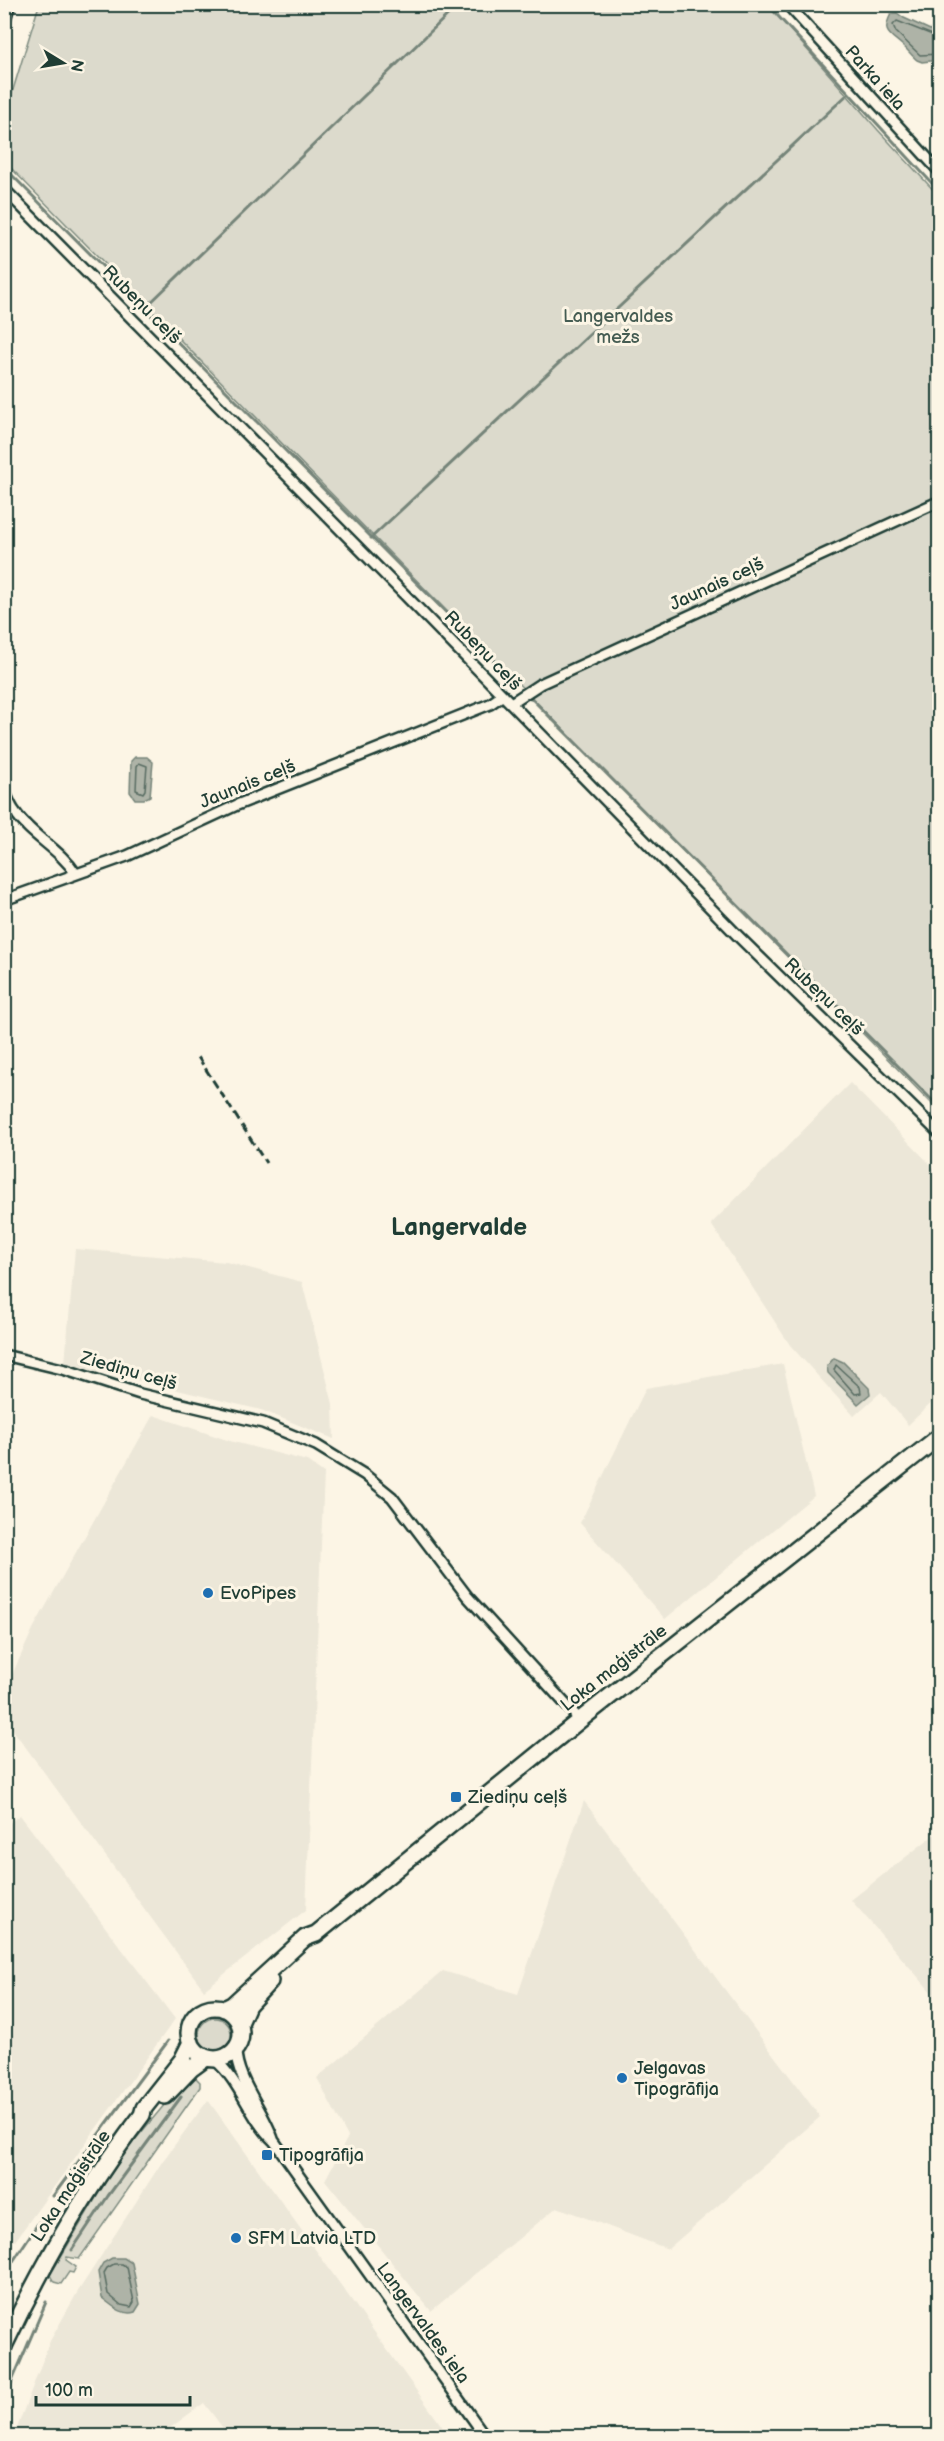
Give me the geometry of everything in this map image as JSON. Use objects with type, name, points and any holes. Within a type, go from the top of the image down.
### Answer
[{"type":"main road","name":"Loka maģistrāle","points":[[142,2115],[152,2109],[191,2069],[210,2059],[222,2059],[236,2050],[241,2037],[240,2023],[248,2006],[279,1971],[310,1943],[316,1934],[580,1720],[939,1436]]},
{"type":"main road","name":"Loka maģistrāle","points":[[4,2346],[68,2222],[142,2115],[144,2108],[182,2060],[191,2042],[190,2026],[200,2012],[212,2007],[224,2009],[232,2005],[305,1938],[316,1934]]},
{"type":"main road","points":[[224,2009],[231,2012],[240,2023]]},
{"type":"main road","points":[[191,2042],[194,2049],[210,2059]]},
{"type":"street","points":[[4,22],[10,4]]},
{"type":"street","name":"Parka iela","points":[[787,4],[939,172]]},
{"type":"street","name":"Rubeņu ceļš","points":[[4,189],[723,920],[939,1134]]},
{"type":"street","name":"Jaunais ceļš","points":[[511,703],[540,684],[939,501]]},
{"type":"street","name":"Jaunais ceļš","points":[[4,900],[127,856],[237,805],[490,704],[503,695]]},
{"type":"street","points":[[4,790],[20,819],[60,853],[76,874]]},
{"type":"street","name":"Ziediņu ceļš","points":[[4,1355],[66,1370],[140,1394],[245,1417],[291,1433],[316,1445],[364,1475],[392,1497],[467,1596],[580,1720]]},
{"type":"street","name":"Langervaldes iela","points":[[236,2050],[240,2070],[274,2141]]},
{"type":"street","name":"Langervaldes iela","points":[[210,2059],[229,2074],[255,2119],[274,2141],[485,2436]]},
{"type":"shaded area","points":[[850,1083],[939,1173],[939,1396],[908,1425],[881,1392],[854,1416],[790,1345],[711,1224]]},
{"type":"shaded area","points":[[75,1249],[226,1262],[302,1282],[333,1404],[334,1439],[261,1410],[65,1363]]},
{"type":"shaded area","points":[[783,1364],[814,1496],[665,1619],[580,1523],[646,1388]]},
{"type":"shaded area","points":[[153,1415],[230,1441],[307,1461],[324,1473],[306,1910],[204,1990],[5,1719],[5,1690],[33,1629]]},
{"type":"shaded area","points":[[584,1801],[820,2117],[668,2249],[557,2207],[431,2311],[325,2180],[348,2137],[317,2078],[443,1971],[518,1994]]},
{"type":"shaded area","points":[[20,1815],[175,2019],[15,2241],[4,2233],[4,1827]]},
{"type":"shaded area","points":[[939,1831],[939,2001],[851,1900]]},
{"type":"shaded area","points":[[208,2100],[449,2436],[229,2436],[204,2403],[159,2436],[14,2436],[50,2341],[77,2293],[162,2162]]},
{"type":"green space","name":"Langervaldes mežs","points":[[39,5],[768,5],[939,196],[939,1111],[5,162],[5,125],[8,106]]},
{"type":"green space","points":[[215,2018],[227,2022],[231,2034],[227,2046],[215,2050],[203,2046],[199,2034],[203,2022]]},
{"type":"green space","points":[[191,2073],[200,2082],[200,2087],[79,2259],[67,2257],[66,2260],[76,2267],[73,2273],[69,2272],[61,2284],[54,2282],[50,2275],[104,2184],[129,2147]]},
{"type":"water","points":[[897,13],[939,34],[939,60],[922,62],[917,60],[888,33],[888,20],[891,14]]},
{"type":"water","points":[[135,757],[147,757],[153,762],[150,796],[135,799],[130,792],[131,761]]},
{"type":"water","points":[[834,1358],[843,1362],[869,1388],[870,1394],[858,1404],[828,1373],[827,1366]]},
{"type":"water","points":[[112,2258],[124,2258],[132,2263],[140,2304],[135,2312],[126,2313],[102,2298],[98,2272],[103,2263]]},
{"type":"waterway","points":[[145,308],[459,4]]},
{"type":"waterway","points":[[767,4],[940,192]]},
{"type":"waterway","points":[[371,538],[849,93]]},
{"type":"waterway","points":[[4,167],[516,683]]},
{"type":"waterway","points":[[531,698],[940,1108]]},
{"type":"waterway","points":[[53,2196],[168,2041]]},
{"type":"waterway","points":[[72,2250],[108,2196],[181,2097]]},
{"type":"waterway","points":[[4,2275],[39,2222]]},
{"type":"waterway","points":[[4,2400],[46,2302]]},
{"type":"railway","points":[[198,1057],[266,1163]]},
{"type":"place","name":"EvoPipes","points":[[208,1593]]},
{"type":"place","name":"Ziediņu ceļš","points":[[456,1797]]},
{"type":"place","name":"Jelgavas Tipogrāfija","points":[[622,2078]]},
{"type":"place","name":"Tipogrāfija","points":[[267,2155]]},
{"type":"place","name":"SFM Latvia LTD","points":[[236,2238]]},
{"type":"district","name":"Langervalde","points":[[459,1227]]}]
